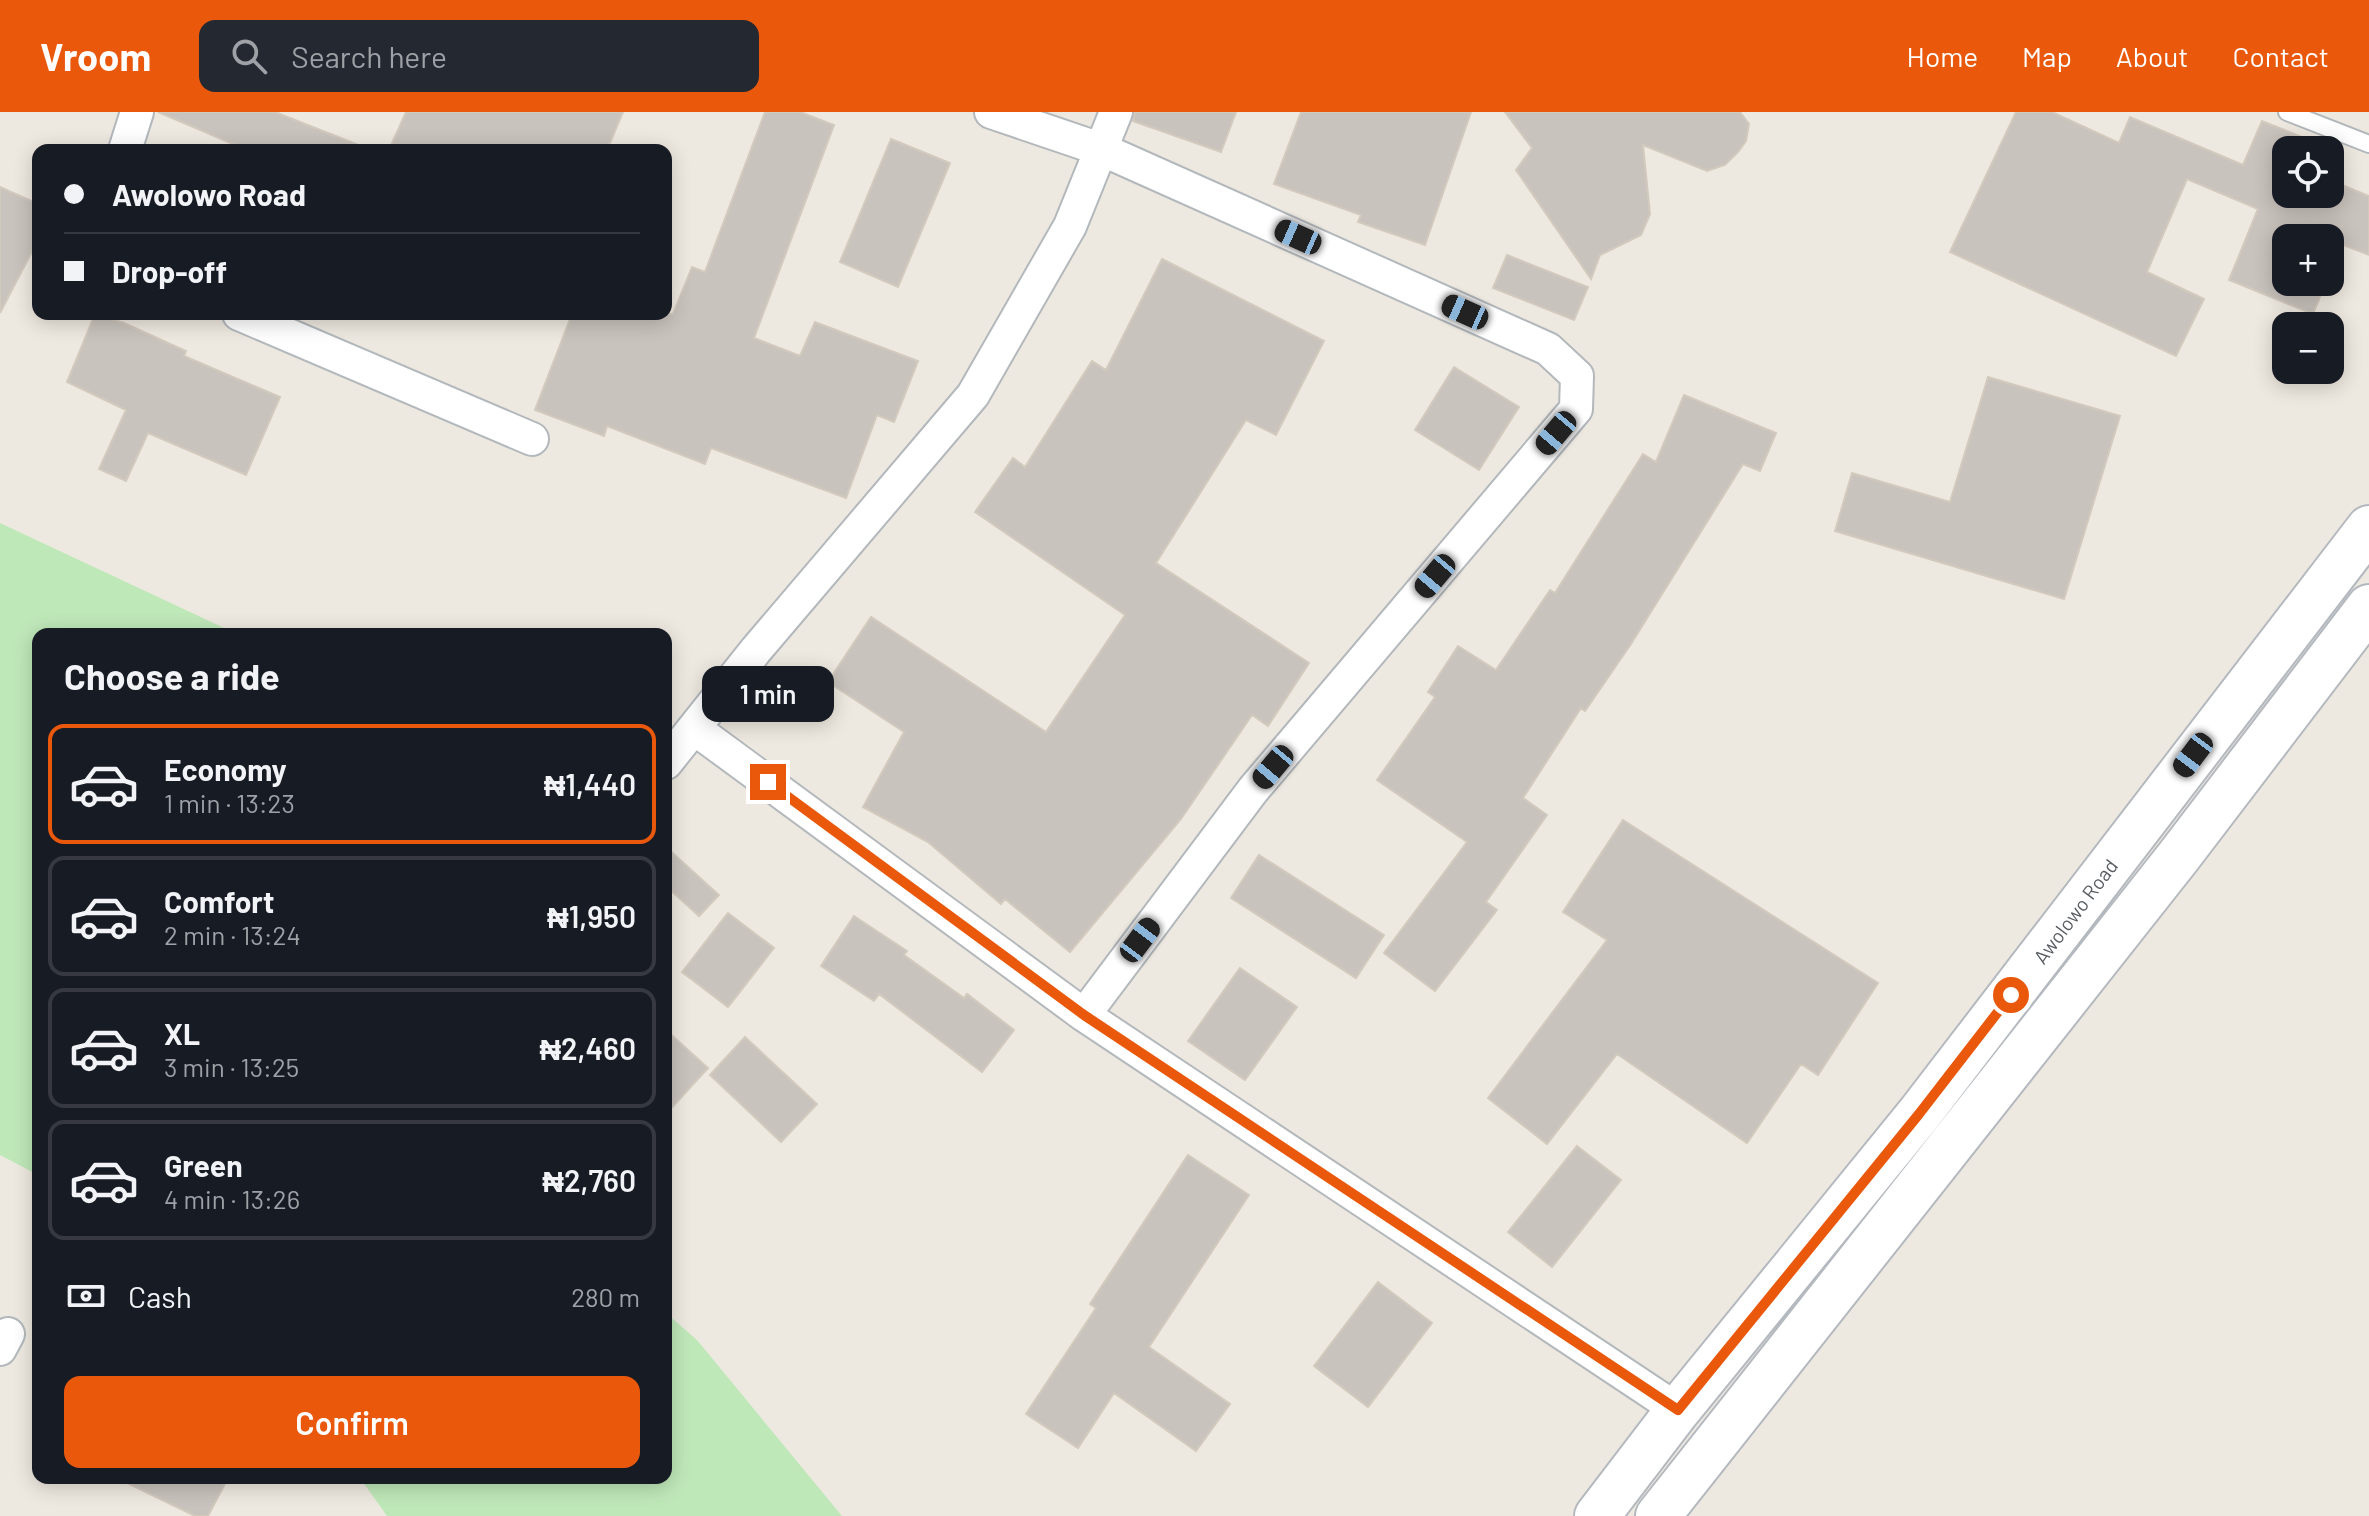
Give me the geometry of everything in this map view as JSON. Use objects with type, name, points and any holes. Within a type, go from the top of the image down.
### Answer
[{"type":"main road","name":"Awolowo Road","points":[[1597,1516],[1678,1410],[1919,1114],[2369,528]]},
{"type":"main road","points":[[1658,1516],[2179,856],[2369,607]]},
{"type":"street","points":[[127,144],[137,112]]},
{"type":"street","points":[[991,112],[1103,150],[1548,349],[1577,376],[1576,409],[1253,790],[1084,1015]]},
{"type":"street","points":[[672,756],[766,638],[973,395],[1070,226],[1116,112]]},
{"type":"street","points":[[253,320],[532,439]]},
{"type":"street","points":[[695,729],[1084,1015],[1678,1410]]},
{"type":"lane","points":[[2287,112],[2369,144]]},
{"type":"green space","points":[[0,523],[224,628],[32,628],[32,1172],[0,1155]]},
{"type":"green space","points":[[672,1318],[697,1340],[842,1516],[387,1516],[364,1484],[672,1484]]},
{"type":"building","points":[[158,112],[275,112],[356,144],[233,144]]},
{"type":"building","points":[[406,112],[623,112],[610,144],[392,144]]},
{"type":"building","points":[[765,112],[800,112],[834,125],[754,338],[800,356],[815,322],[918,361],[894,422],[877,415],[846,498],[711,448],[705,464],[607,426],[604,436],[535,410],[570,320],[672,320],[692,267],[705,272]]},
{"type":"building","points":[[1135,112],[1236,112],[1221,152],[1133,121]]},
{"type":"building","points":[[1301,112],[1471,112],[1425,245],[1358,222],[1361,215],[1274,184]]},
{"type":"building","points":[[1505,112],[1740,112],[1749,124],[1746,141],[1738,152],[1725,165],[1707,171],[1643,145],[1650,214],[1641,235],[1600,255],[1591,279],[1516,170],[1532,148]]},
{"type":"building","points":[[2016,112],[2052,112],[2119,143],[2130,117],[2243,165],[2262,121],[2300,136],[2272,136],[2272,208],[2344,208],[2344,186],[2369,196],[2369,255],[2344,245],[2344,224],[2272,224],[2272,296],[2320,296],[2314,312],[2308,312],[2229,280],[2258,209],[2187,179],[2147,272],[2204,299],[2176,356],[1950,252]]},
{"type":"building","points":[[891,139],[950,163],[898,287],[840,262]]},
{"type":"building","points":[[0,187],[32,201],[32,252],[0,313]]},
{"type":"building","points":[[1507,255],[1588,287],[1574,320],[1493,288]]},
{"type":"building","points":[[1162,259],[1324,341],[1276,435],[1246,420],[1156,563],[1309,663],[1268,726],[1252,715],[1181,819],[1070,952],[1005,899],[1001,904],[928,842],[863,807],[904,732],[828,682],[871,617],[1046,732],[1125,615],[975,512],[1013,458],[1025,467],[1092,361],[1106,370]]},
{"type":"building","points":[[93,320],[114,320],[186,351],[184,356],[280,397],[246,475],[148,433],[126,481],[99,469],[126,410],[67,382]]},
{"type":"building","points":[[1454,367],[1519,407],[1479,470],[1415,430]]},
{"type":"building","points":[[1988,377],[2120,416],[2064,599],[1835,531],[1852,473],[1950,502]]},
{"type":"building","points":[[1684,395],[1776,433],[1760,471],[1743,464],[1631,644],[1585,711],[1581,708],[1523,798],[1547,815],[1486,902],[1497,910],[1435,991],[1384,953],[1467,842],[1377,780],[1435,697],[1428,692],[1458,646],[1496,670],[1550,590],[1555,593],[1643,454],[1656,462]]},
{"type":"building","points":[[1623,820],[1878,983],[1818,1075],[1801,1064],[1747,1143],[1617,1054],[1547,1144],[1488,1098],[1607,940],[1563,912]]},
{"type":"building","points":[[672,852],[719,895],[699,916],[672,891]]},
{"type":"building","points":[[1259,855],[1384,935],[1356,978],[1231,898]]},
{"type":"building","points":[[728,913],[774,948],[728,1007],[682,972]]},
{"type":"building","points":[[854,916],[907,951],[904,955],[964,998],[967,994],[1014,1030],[982,1072],[879,994],[874,1001],[821,966]]},
{"type":"building","points":[[1240,968],[1297,1007],[1245,1080],[1188,1041]]},
{"type":"building","points":[[672,1035],[708,1068],[672,1107]]},
{"type":"building","points":[[745,1037],[817,1104],[781,1142],[710,1075]]},
{"type":"building","points":[[1577,1146],[1621,1180],[1552,1267],[1508,1232]]},
{"type":"building","points":[[1188,1155],[1249,1195],[1149,1347],[1230,1404],[1196,1451],[1114,1393],[1078,1448],[1026,1414],[1096,1308],[1090,1304]]},
{"type":"building","points":[[1378,1282],[1432,1323],[1368,1407],[1314,1366]]},
{"type":"building","points":[[129,1484],[225,1484],[208,1516],[195,1516]]},
{"type":"route","points":[[768,782],[1084,1015],[1678,1410],[1919,1114],[2011,995]]}]
